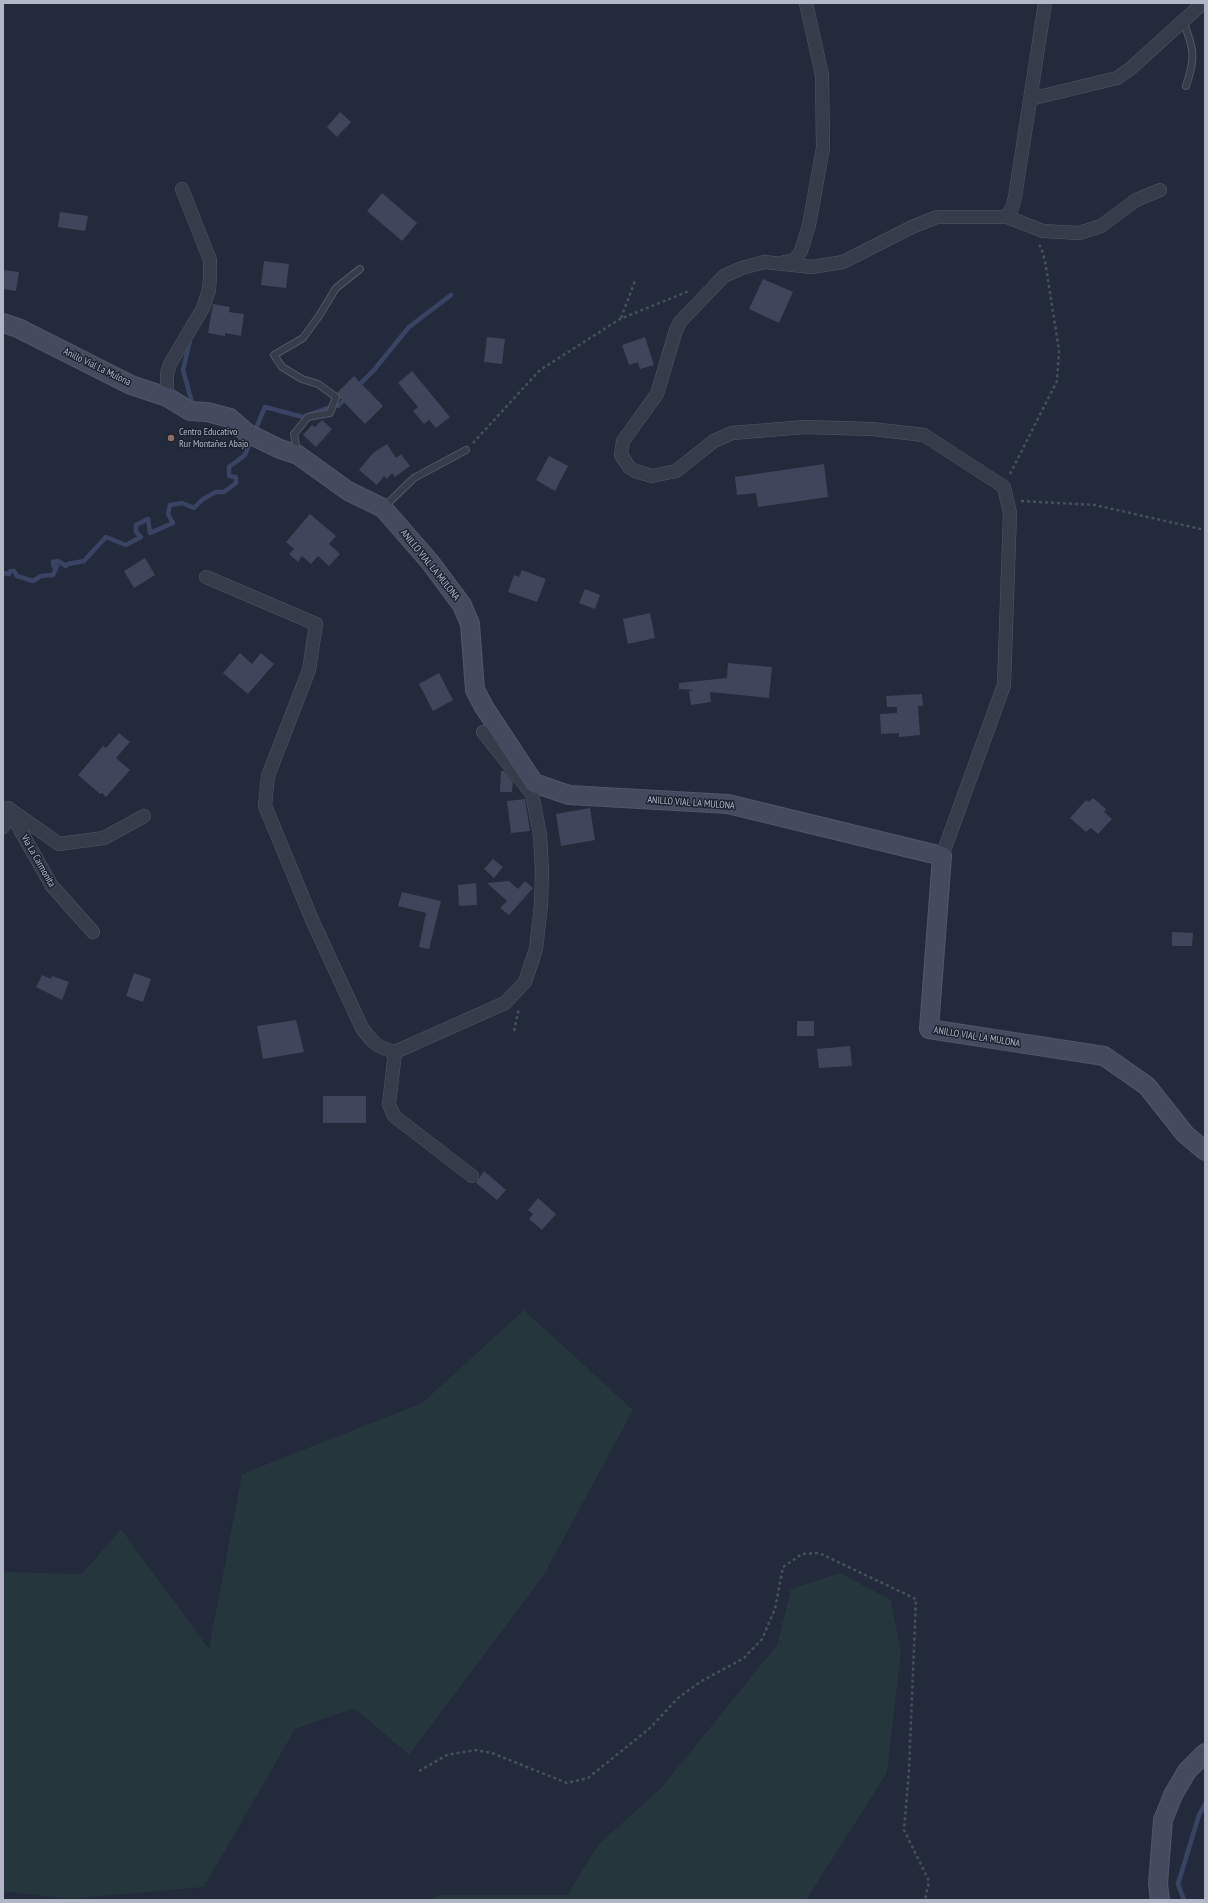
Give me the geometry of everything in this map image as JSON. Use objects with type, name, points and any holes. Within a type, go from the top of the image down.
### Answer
[{"type":"street","points":[[806,3],[822,75],[823,148],[810,225],[801,251],[794,261],[764,262],[742,268],[724,276],[680,322],[676,330],[657,394],[623,441],[621,454],[629,467],[639,473],[652,476],[676,471],[714,441],[732,433],[805,427],[872,429],[924,434],[1004,487],[1010,513],[1004,686],[942,856]]},
{"type":"street","points":[[1007,217],[1014,197],[1045,3]]},
{"type":"street","points":[[1030,99],[1117,78],[1130,69],[1183,21],[1203,7]]},
{"type":"street","points":[[167,397],[167,374],[170,364],[203,308],[208,290],[210,260],[182,189]]},
{"type":"street","points":[[778,262],[812,267],[843,262],[912,227],[937,217],[1007,217],[1043,231],[1079,233],[1101,226],[1136,200],[1160,190]]},
{"type":"street","name":"Anillo Vial La Mulona","points":[[3,323],[18,328],[131,385],[167,397],[198,412]]},
{"type":"street","name":"ANILLO VIAL LA MULONA","points":[[198,412],[230,418],[247,433],[280,449],[298,455],[348,491],[383,508],[430,562],[462,605],[470,624],[475,690],[533,788],[569,795],[728,804],[942,856],[929,1029],[1104,1056],[1147,1086],[1185,1134],[1205,1151]]},
{"type":"street","points":[[206,577],[316,624],[309,670],[268,776],[265,806],[313,922],[362,1028],[372,1043],[395,1052],[505,1003],[526,982],[536,949],[541,905],[542,870],[540,835],[533,788],[483,732]]},
{"type":"street","points":[[3,827],[6,807],[59,844],[104,838],[144,816]]},
{"type":"street","name":"Via La Carmonita","points":[[6,807],[52,886],[93,932]]},
{"type":"street","points":[[395,1052],[389,1104],[394,1116],[472,1176]]},
{"type":"street","points":[[1160,1900],[1158,1884],[1163,1820],[1173,1795],[1186,1771],[1205,1753]]},
{"type":"lane","points":[[1183,21],[1193,46],[1193,66],[1186,86]]},
{"type":"lane","points":[[298,455],[294,434],[308,417],[330,412],[336,397],[318,384],[302,379],[282,367],[274,355],[303,338],[319,316],[336,288],[360,269]]},
{"type":"lane","points":[[383,508],[414,478],[466,450]]},
{"type":"path","points":[[1004,487],[1057,381],[1059,350],[1045,261],[1041,247],[1036,242]]},
{"type":"path","points":[[620,319],[635,281]]},
{"type":"path","points":[[466,450],[540,370],[620,319],[692,290]]},
{"type":"path","points":[[1007,501],[1095,506],[1205,530]]},
{"type":"path","points":[[419,1771],[447,1755],[475,1750],[492,1753],[567,1783],[588,1778],[650,1728],[678,1698],[700,1682],[744,1658],[762,1639],[775,1609],[783,1567],[802,1554],[819,1553],[916,1599],[904,1830],[929,1881],[924,1900]]},
{"type":"shaded area","points":[[524,1310],[633,1410],[545,1573],[409,1755],[354,1708],[295,1729],[204,1887],[70,1899],[3,1891],[3,1572],[82,1574],[121,1529],[209,1649],[242,1474],[422,1403]]},
{"type":"shaded area","points":[[840,1573],[891,1600],[901,1652],[887,1773],[806,1900],[430,1900],[439,1895],[567,1895],[599,1844],[662,1787],[777,1645],[791,1589]]},
{"type":"building","points":[[340,112],[351,122],[337,137],[327,127]]},
{"type":"building","points":[[382,193],[417,223],[402,241],[367,211]]},
{"type":"building","points":[[60,212],[88,216],[85,231],[58,227]]},
{"type":"building","points":[[264,261],[289,264],[286,288],[261,285]]},
{"type":"building","points":[[3,270],[19,272],[16,291],[3,289]]},
{"type":"building","points":[[763,279],[793,292],[779,323],[749,309]]},
{"type":"building","points":[[213,304],[230,307],[229,312],[244,314],[241,336],[225,333],[225,336],[208,333]]},
{"type":"building","points":[[487,337],[505,339],[502,364],[484,362]]},
{"type":"building","points":[[645,337],[654,365],[640,369],[638,362],[629,365],[622,345]]},
{"type":"building","points":[[412,371],[450,417],[436,428],[429,420],[424,424],[413,411],[418,407],[398,383]]},
{"type":"building","points":[[354,376],[383,406],[365,424],[337,393]]},
{"type":"building","points":[[322,420],[332,429],[316,447],[303,435],[312,425],[315,427]]},
{"type":"building","points":[[387,444],[396,458],[401,454],[410,466],[395,477],[392,473],[387,479],[384,476],[377,485],[359,470],[373,453]]},
{"type":"building","points":[[549,456],[568,466],[555,491],[536,480]]},
{"type":"building","points":[[824,464],[828,497],[758,507],[756,493],[737,495],[735,477]]},
{"type":"building","points":[[310,514],[336,536],[329,544],[340,554],[329,566],[318,556],[311,564],[302,556],[298,562],[289,554],[294,549],[286,542]]},
{"type":"building","points":[[145,558],[155,575],[134,588],[124,571]]},
{"type":"building","points":[[522,570],[546,579],[537,602],[508,592],[514,575],[519,577]]},
{"type":"building","points":[[585,589],[600,595],[595,609],[579,603]]},
{"type":"building","points":[[650,613],[655,638],[628,644],[623,619]]},
{"type":"building","points":[[240,653],[252,664],[261,653],[274,664],[248,694],[223,673]]},
{"type":"building","points":[[728,663],[772,667],[769,698],[710,692],[711,702],[691,705],[689,691],[695,690],[679,689],[679,683],[727,678]]},
{"type":"building","points":[[439,673],[453,700],[433,711],[419,684]]},
{"type":"building","points":[[922,694],[923,706],[918,706],[920,735],[899,737],[899,733],[881,734],[880,714],[897,713],[897,707],[887,707],[886,696]]},
{"type":"building","points":[[119,733],[130,742],[116,758],[130,770],[106,797],[102,793],[100,794],[78,775],[103,746],[106,748]]},
{"type":"building","points":[[501,771],[504,771],[513,782],[512,792],[500,792]]},
{"type":"building","points":[[1093,798],[1106,809],[1104,812],[1112,819],[1098,834],[1091,828],[1086,832],[1070,818],[1086,800],[1089,802]]},
{"type":"building","points":[[525,799],[530,831],[511,833],[507,801]]},
{"type":"building","points":[[590,808],[595,840],[561,846],[556,814]]},
{"type":"building","points":[[493,859],[503,867],[494,878],[484,869]]},
{"type":"building","points":[[509,881],[518,889],[525,881],[533,888],[509,915],[500,908],[507,901],[487,883]]},
{"type":"building","points":[[476,883],[477,905],[459,906],[458,885]]},
{"type":"building","points":[[402,892],[441,901],[429,949],[419,947],[426,913],[398,906]]},
{"type":"building","points":[[1172,932],[1193,933],[1192,946],[1172,946]]},
{"type":"building","points":[[134,973],[151,979],[143,1002],[126,996]]},
{"type":"building","points":[[42,975],[51,979],[52,976],[69,982],[62,1000],[36,987]]},
{"type":"building","points":[[296,1020],[304,1052],[263,1059],[257,1026]]},
{"type":"building","points":[[797,1021],[814,1021],[814,1036],[797,1036]]},
{"type":"building","points":[[850,1046],[852,1066],[819,1068],[817,1049]]},
{"type":"building","points":[[323,1096],[366,1096],[366,1123],[323,1123]]},
{"type":"building","points":[[484,1171],[506,1190],[497,1200],[476,1183]]},
{"type":"building","points":[[538,1198],[556,1214],[542,1230],[529,1219],[533,1214],[528,1210]]},
{"type":"waterway","points":[[357,387],[374,370],[409,327],[451,295]]},
{"type":"waterway","points":[[190,340],[183,370],[193,406]]},
{"type":"waterway","points":[[338,406],[346,398]]},
{"type":"waterway","points":[[254,433],[265,407],[303,417],[330,407]]},
{"type":"waterway","points":[[3,573],[9,574],[10,571],[14,571],[17,576],[33,581],[41,576],[53,575],[57,566],[54,567],[53,562],[58,561],[66,566],[68,564],[84,561],[106,537],[126,545],[141,537],[136,532],[136,525],[148,519],[150,533],[173,523],[168,514],[170,505],[182,503],[194,508],[203,499],[216,492],[224,492],[236,483],[236,477],[229,476],[229,467],[245,455],[251,440]]},
{"type":"waterway","points":[[1184,1900],[1178,1884],[1199,1815],[1205,1804]]},
{"type":"place","name":"Centro Educativo Rur Montañes Abajo","points":[[171,438]]}]
